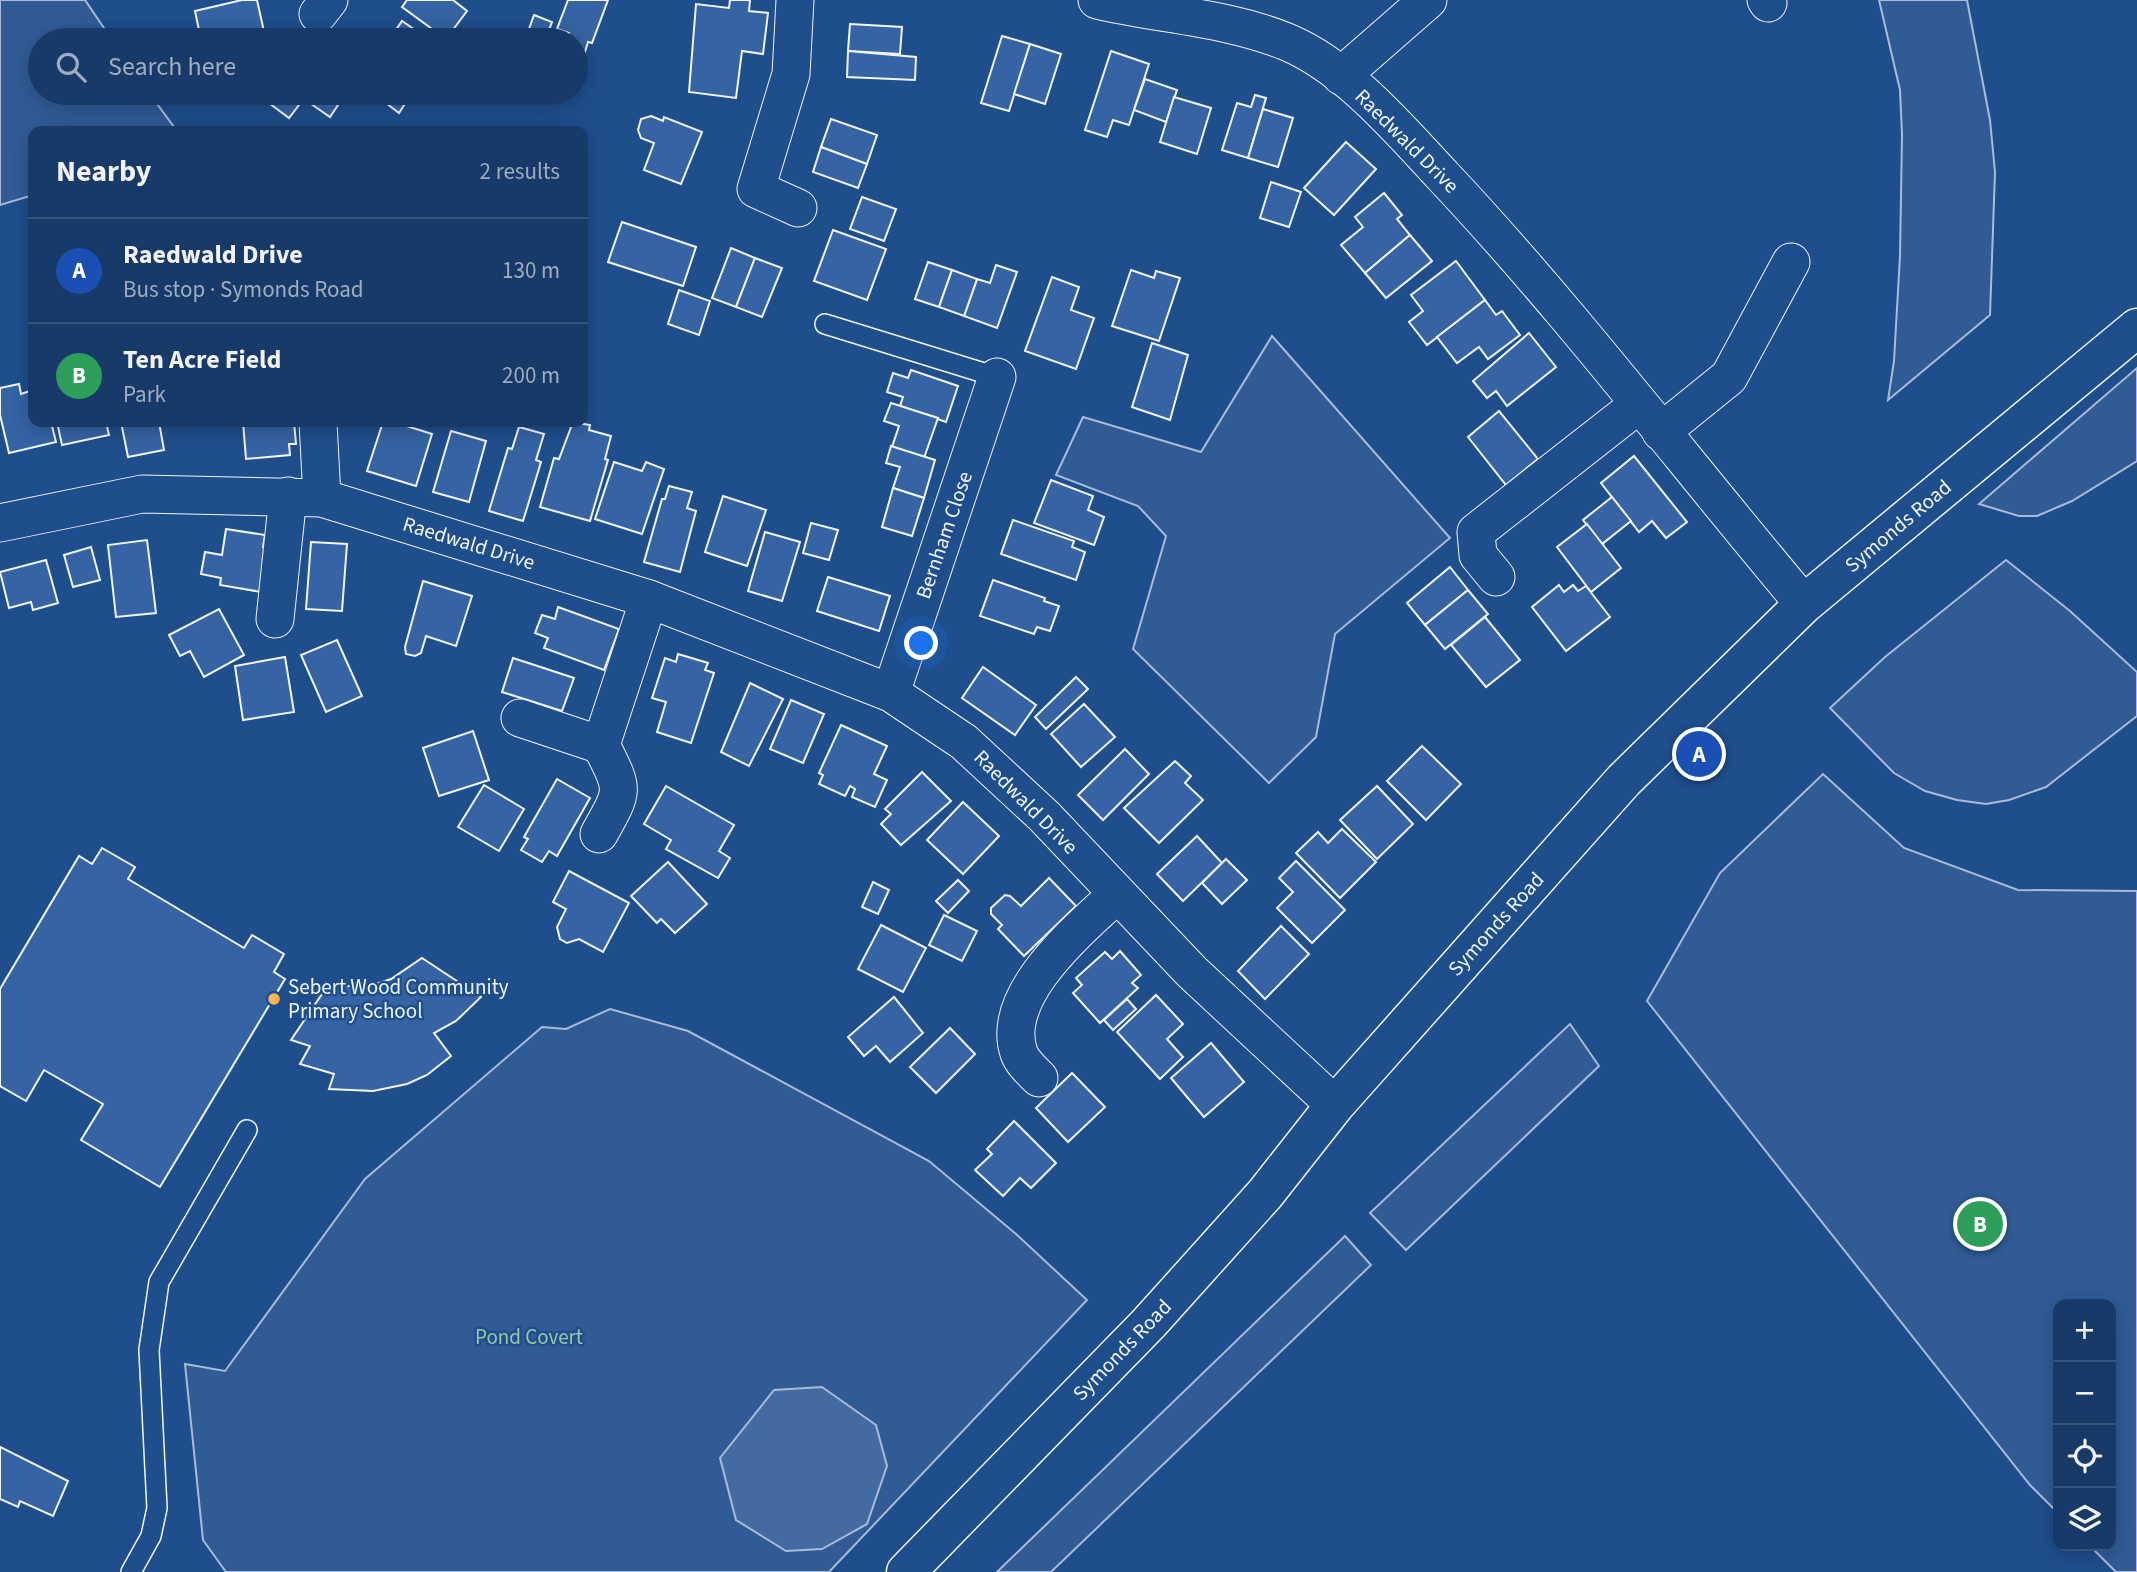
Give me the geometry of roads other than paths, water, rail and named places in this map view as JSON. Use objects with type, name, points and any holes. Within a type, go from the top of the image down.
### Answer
[{"type":"street","points":[[795,0],[791,74],[756,189],[798,208]]},
{"type":"street","name":"Raedwald Drive","points":[[1097,0],[1226,22],[1289,43],[1341,76],[1395,124],[1494,230],[1804,604]]},
{"type":"street","points":[[1341,76],[1428,0]]},
{"type":"street","points":[[1661,432],[1729,377],[1791,262]]},
{"type":"street","name":"Symonds Road","points":[[906,1572],[1149,1323],[1265,1194],[1335,1105],[1624,780],[1804,604],[2137,328]]},
{"type":"street","name":"Bernham Close","points":[[891,693],[997,377]]},
{"type":"street","points":[[1496,577],[1478,555],[1476,532],[1638,405]]},
{"type":"street","points":[[275,619],[305,497],[317,427]]},
{"type":"street","name":"Raedwald Drive","points":[[0,523],[142,494],[305,497],[649,599],[891,693],[964,742],[1044,816],[1116,895],[1192,972],[1335,1105]]},
{"type":"street","points":[[600,834],[619,799],[618,779],[601,745],[649,599]]},
{"type":"street","points":[[520,718],[601,745]]},
{"type":"street","points":[[1039,1078],[1019,1056],[1017,1048],[1022,1004],[1044,965],[1116,895]]},
{"type":"lane","points":[[825,324],[997,377]]},
{"type":"lane","points":[[131,1572],[152,1536],[157,1508],[149,1350],[159,1282],[247,1130]]},
{"type":"place","name":"Raedwald Drive","points":[[1699,754]]},
{"type":"place","name":"Sebert Wood Community Primary School","points":[[274,999]]},
{"type":"place","name":"Ten Acre Field","points":[[1980,1224]]},
{"type":"park label","name":"Pond Covert","points":[[529,1337]]}]
